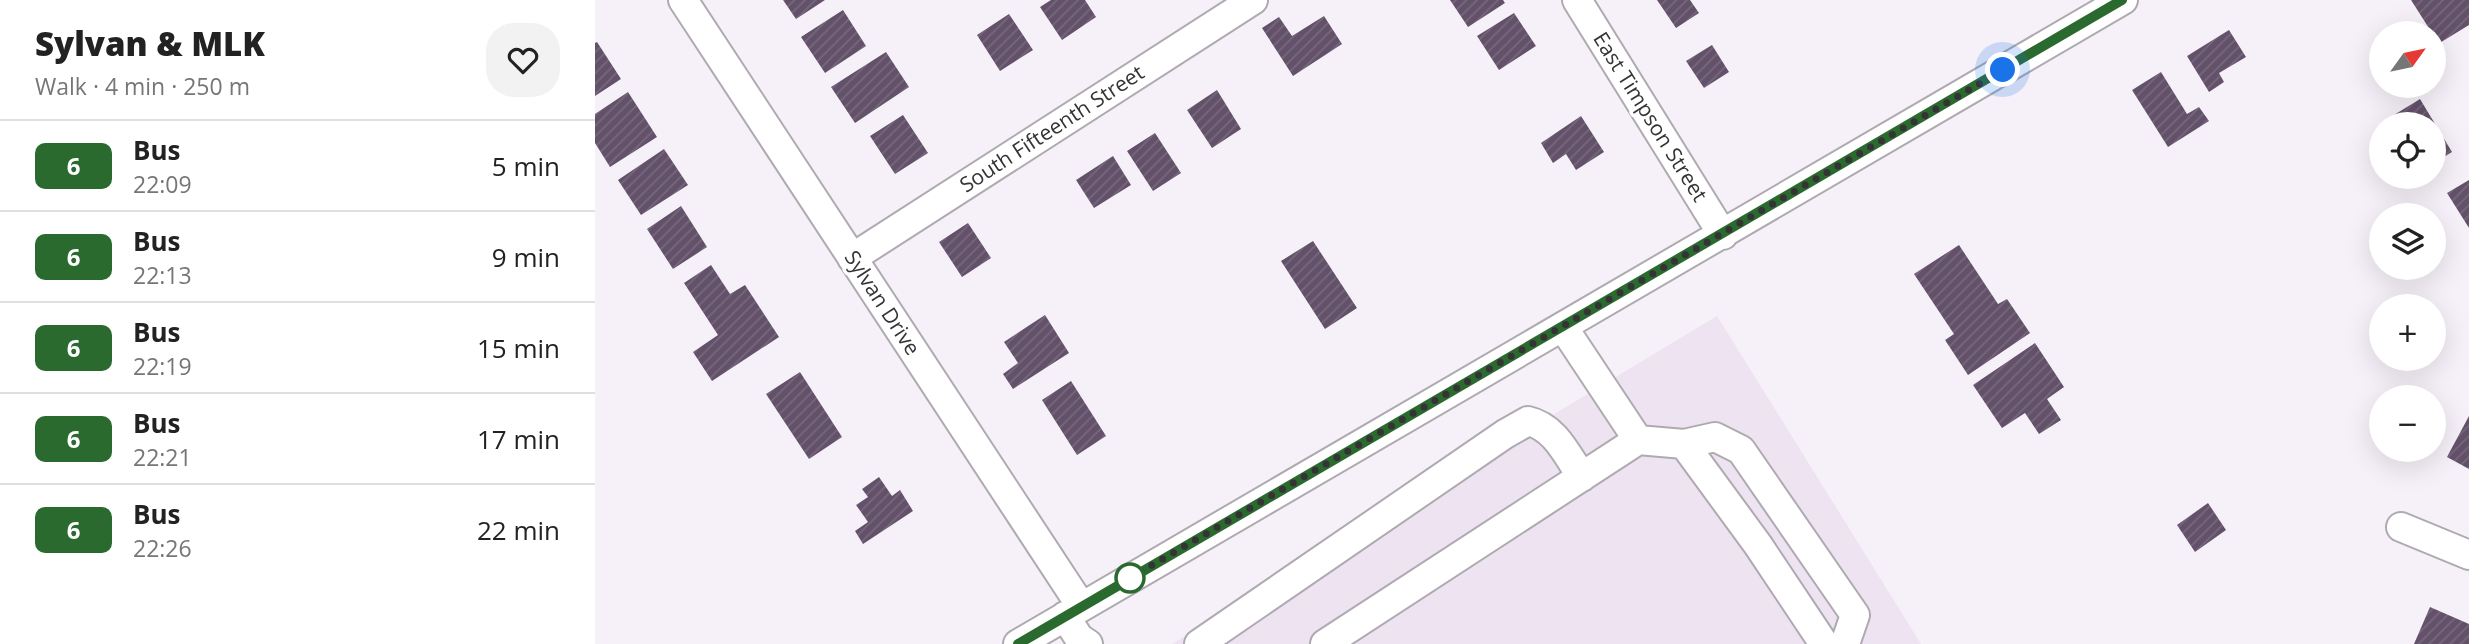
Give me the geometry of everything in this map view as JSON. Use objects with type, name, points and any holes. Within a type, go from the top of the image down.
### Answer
[{"type":"street","name":"Sylvan Drive","points":[[683,0],[852,258],[1078,630]]},
{"type":"street","name":"South Fifteenth Street","points":[[852,258],[1253,0]]},
{"type":"street","name":"East Timpson Street","points":[[1577,0],[1723,235]]},
{"type":"street","points":[[1019,644],[1078,630],[1563,327],[1723,235],[2092,8],[2123,0]]},
{"type":"street","points":[[1563,327],[1638,440]]},
{"type":"street","points":[[1199,644],[1505,433],[1528,421],[1541,424],[1552,433],[1582,477]]},
{"type":"street","points":[[1325,644],[1638,440],[1684,444],[1716,437],[1741,450],[1855,615],[1845,644]]},
{"type":"street","points":[[1684,444],[1758,545],[1824,644]]},
{"type":"street","points":[[2401,527],[2469,555]]},
{"type":"shaded area","points":[[1717,316],[1921,644],[1172,644]]},
{"type":"building","points":[[783,0],[825,0],[796,19]]},
{"type":"building","points":[[1051,0],[1085,0],[1096,17],[1062,40],[1040,7]]},
{"type":"building","points":[[1450,0],[1503,0],[1505,3],[1468,27]]},
{"type":"building","points":[[1657,0],[1690,0],[1699,13],[1676,28]]},
{"type":"building","points":[[2411,0],[2469,0],[2469,25],[2447,38],[2447,21],[2424,21]]},
{"type":"building","points":[[843,10],[866,46],[825,73],[801,37]]},
{"type":"building","points":[[1514,13],[1536,46],[1499,70],[1477,36]]},
{"type":"building","points":[[1009,14],[1033,50],[1000,71],[977,35]]},
{"type":"building","points":[[1324,16],[1342,44],[1293,76],[1262,28],[1279,17],[1292,36]]},
{"type":"building","points":[[2229,30],[2246,57],[2219,73],[2224,82],[2209,92],[2187,56]]},
{"type":"building","points":[[597,42],[621,79],[595,96],[595,43]]},
{"type":"building","points":[[1712,45],[1729,72],[1704,88],[1686,61]]},
{"type":"building","points":[[886,52],[909,87],[855,123],[831,87]]},
{"type":"building","points":[[2161,72],[2187,114],[2199,107],[2209,121],[2168,147],[2132,90]]},
{"type":"building","points":[[1217,90],[1241,129],[1212,148],[1187,110]]},
{"type":"building","points":[[628,92],[657,137],[610,167],[595,143],[595,114]]},
{"type":"building","points":[[2420,99],[2428,112],[2399,112]]},
{"type":"building","points":[[903,115],[928,153],[895,174],[870,136]]},
{"type":"building","points":[[1581,116],[1604,152],[1576,170],[1566,154],[1553,163],[1541,143]]},
{"type":"building","points":[[1155,133],[1181,173],[1153,191],[1127,151]]},
{"type":"building","points":[[2446,142],[2452,152],[2446,156]]},
{"type":"building","points":[[664,149],[688,185],[641,215],[618,180]]},
{"type":"building","points":[[1113,156],[1131,185],[1094,208],[1076,180]]},
{"type":"building","points":[[2469,180],[2469,228],[2447,193]]},
{"type":"building","points":[[681,206],[707,247],[673,269],[647,229]]},
{"type":"building","points":[[968,223],[991,258],[962,277],[939,242]]},
{"type":"building","points":[[1313,241],[1357,308],[1325,329],[1281,261]]},
{"type":"building","points":[[1959,245],[1998,304],[2007,299],[2030,333],[1968,375],[1945,340],[1954,334],[1914,274]]},
{"type":"building","points":[[711,265],[730,294],[745,285],[779,337],[712,381],[693,352],[718,335],[684,283]]},
{"type":"building","points":[[1045,315],[1069,353],[1013,389],[1003,374],[1018,363],[1004,342]]},
{"type":"building","points":[[2035,343],[2064,387],[2047,399],[2061,420],[2039,434],[2025,413],[2002,428],[1973,385]]},
{"type":"building","points":[[800,372],[842,437],[809,459],[766,394]]},
{"type":"building","points":[[1071,381],[1106,436],[1077,455],[1042,400]]},
{"type":"building","points":[[2469,416],[2469,469],[2447,457]]},
{"type":"building","points":[[879,477],[892,496],[900,490],[913,511],[863,544],[855,531],[868,522],[856,505],[868,497],[862,489]]},
{"type":"building","points":[[2208,503],[2226,530],[2195,552],[2177,525]]},
{"type":"building","points":[[2430,607],[2469,624],[2469,644],[2414,644]]},
{"type":"bus line","name":"6","points":[[1018,644],[2122,0]]},
{"type":"route","points":[[1130,578],[2003,70]]}]
